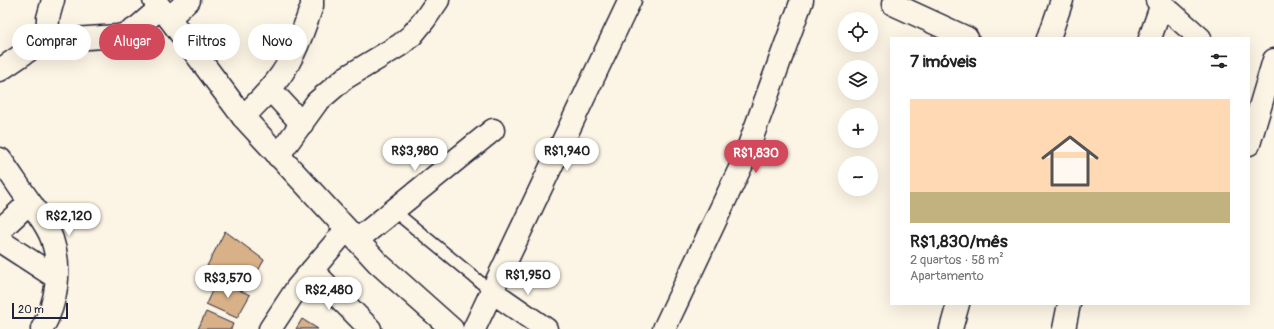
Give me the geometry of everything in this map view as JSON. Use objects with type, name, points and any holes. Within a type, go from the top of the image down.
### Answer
[{"type":"street","points":[[48,24],[53,0]]},
{"type":"street","points":[[91,38],[127,34],[161,9],[189,0]]},
{"type":"street","points":[[243,117],[270,89],[290,61],[299,43],[312,6],[312,0]]},
{"type":"street","points":[[278,156],[317,102],[345,78],[400,45],[412,35],[438,0]]},
{"type":"street","points":[[474,329],[630,0]]},
{"type":"street","points":[[664,329],[743,162],[802,0]]},
{"type":"street","points":[[1049,37],[1062,0]]},
{"type":"street","points":[[1150,37],[1160,2],[1199,37]]},
{"type":"street","points":[[893,4],[965,37]]},
{"type":"street","points":[[161,9],[243,117],[278,156],[378,263],[452,329]]},
{"type":"street","points":[[0,70],[15,60]]},
{"type":"street","points":[[1250,140],[1263,90],[1274,60]]},
{"type":"street","points":[[270,89],[302,124]]},
{"type":"street","points":[[270,329],[297,288],[312,270],[352,235],[394,211],[494,130]]},
{"type":"street","points":[[0,159],[46,226],[52,240],[56,258],[57,278],[55,298],[42,329]]},
{"type":"street","points":[[0,230],[30,202]]},
{"type":"street","points":[[0,241],[57,278]]},
{"type":"street","points":[[312,270],[370,329]]},
{"type":"street","points":[[491,291],[546,329]]},
{"type":"street","points":[[951,329],[958,305]]},
{"type":"street","points":[[1064,329],[1069,305]]},
{"type":"lane","points":[[394,211],[491,291]]},
{"type":"building","points":[[225,231],[264,260],[248,289],[207,266]]},
{"type":"building","points":[[217,280],[250,295],[237,318],[206,304]]},
{"type":"building","points":[[206,312],[233,324],[231,329],[198,329]]},
{"type":"building","points":[[302,319],[318,329],[296,329]]}]
